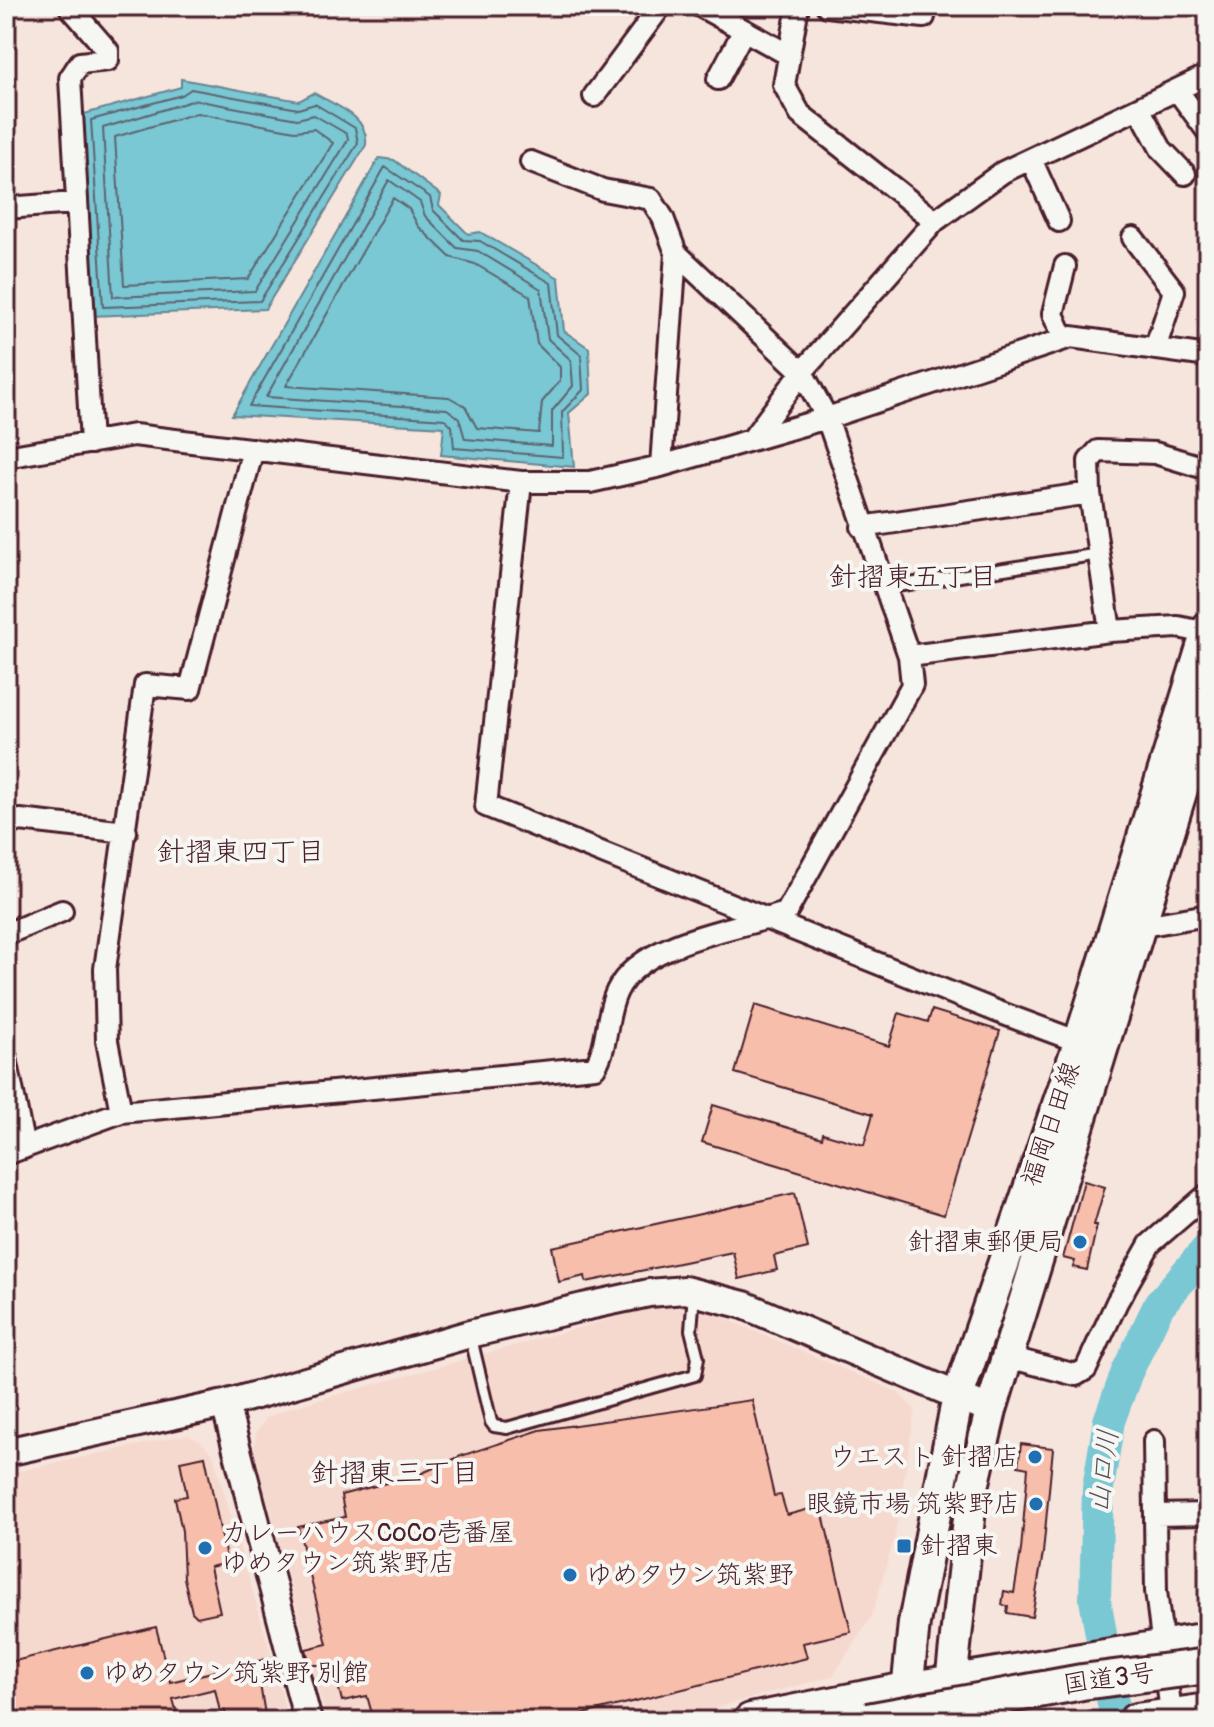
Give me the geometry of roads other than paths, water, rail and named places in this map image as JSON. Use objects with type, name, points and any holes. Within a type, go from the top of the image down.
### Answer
[{"type":"highway","points":[[751,1721],[906,1706],[951,1683],[1208,1640]]},
{"type":"highway","name":"国道3号","points":[[868,1721],[1082,1682],[1208,1666]]},
{"type":"highway","name":"国道3号","points":[[987,1721],[1208,1687]]},
{"type":"highway","points":[[1159,1719],[1208,1711]]},
{"type":"main road","name":"福岡日田線","points":[[935,1721],[951,1683],[972,1491],[991,1410],[1207,631]]},
{"type":"main road","name":"福岡日田線","points":[[1127,927],[1208,705]]},
{"type":"main road","name":"福岡日田線","points":[[906,1706],[919,1594],[958,1396],[1090,1045]]},
{"type":"street","points":[[69,6],[108,51],[108,60],[80,63],[70,78],[91,443]]},
{"type":"street","points":[[594,96],[661,6]]},
{"type":"street","points":[[700,6],[789,55]]},
{"type":"street","points":[[798,6],[784,85],[800,114],[935,221]]},
{"type":"street","points":[[827,6],[924,17]]},
{"type":"street","points":[[718,79],[744,30]]},
{"type":"street","points":[[753,438],[802,372],[935,221],[1003,172],[1208,75]]},
{"type":"street","points":[[1177,90],[1208,132]]},
{"type":"street","points":[[1139,108],[1161,149],[1185,174]]},
{"type":"street","points":[[1031,159],[1059,221]]},
{"type":"street","points":[[531,162],[603,190],[651,199],[663,218],[676,253],[661,466]]},
{"type":"street","points":[[6,208],[75,203]]},
{"type":"street","points":[[1133,238],[1174,291],[1155,349]]},
{"type":"street","points":[[6,1058],[15,1151],[121,1112],[585,1071],[595,1067],[600,1059],[613,998],[620,985],[643,961],[663,950],[786,913],[912,685],[909,656],[862,527],[827,418],[802,372],[676,253]]},
{"type":"street","points":[[1064,339],[1053,314],[1065,266]]},
{"type":"street","points":[[6,457],[134,435],[521,482],[590,482],[661,466],[827,418],[1071,337],[1208,356]]},
{"type":"street","points":[[121,1112],[107,1041],[105,969],[145,685],[190,689],[253,449]]},
{"type":"street","points":[[1110,631],[1090,493],[1089,461],[1098,451],[1155,453],[1208,469]]},
{"type":"street","points":[[521,482],[486,806],[1090,1045]]},
{"type":"street","points":[[862,527],[1090,493]]},
{"type":"street","points":[[909,656],[1110,631],[1178,627],[1207,631]]},
{"type":"street","points":[[11,817],[126,832]]},
{"type":"street","points":[[6,934],[62,911]]},
{"type":"street","points":[[1127,927],[1208,915]]},
{"type":"street","points":[[1008,1357],[1076,1375],[1086,1369],[1117,1302],[1150,1244],[1208,1194]]},
{"type":"street","points":[[6,1452],[225,1404],[470,1334],[649,1293],[694,1292],[744,1305],[991,1410]]},
{"type":"street","points":[[225,1404],[308,1721]]},
{"type":"street","points":[[1154,1441],[1159,1719]]},
{"type":"street","points":[[1155,1515],[1208,1514]]},
{"type":"lane","points":[[884,588],[1099,554]]},
{"type":"lane","points":[[470,1334],[491,1422],[494,1426],[507,1428],[695,1375],[698,1358],[691,1330],[694,1292]]},
{"type":"water","points":[[181,79],[299,101],[314,93],[357,119],[366,135],[366,145],[265,309],[91,316],[81,127],[84,114],[181,87]]},
{"type":"water","points":[[379,158],[394,160],[441,195],[439,205],[468,234],[480,232],[559,278],[564,331],[589,348],[591,394],[569,413],[574,467],[441,455],[444,427],[232,415]]},
{"type":"waterway","name":"山口川","points":[[1116,1721],[1095,1599],[1098,1488],[1109,1421],[1127,1372],[1159,1305],[1208,1248]]},
{"type":"place","name":"針摺東郵便局","points":[[1080,1242]]},
{"type":"place","name":"ウエスト 針摺店","points":[[1035,1457]]},
{"type":"place","name":"眼鏡市場 筑紫野店","points":[[1036,1504]]},
{"type":"place","name":"針摺東","points":[[904,1546]]},
{"type":"place","name":"カレーハウスCoCo壱番屋 ゆめタウン筑紫野店","points":[[205,1548]]},
{"type":"place","name":"ゆめタウン筑紫野","points":[[570,1575]]},
{"type":"place","name":"ゆめタウン筑紫野 別館","points":[[87,1673]]},
{"type":"district","name":"針摺東五丁目","points":[[913,577]]},
{"type":"district","name":"針摺東四丁目","points":[[241,852]]},
{"type":"district","name":"針摺東三丁目","points":[[395,1473]]}]
